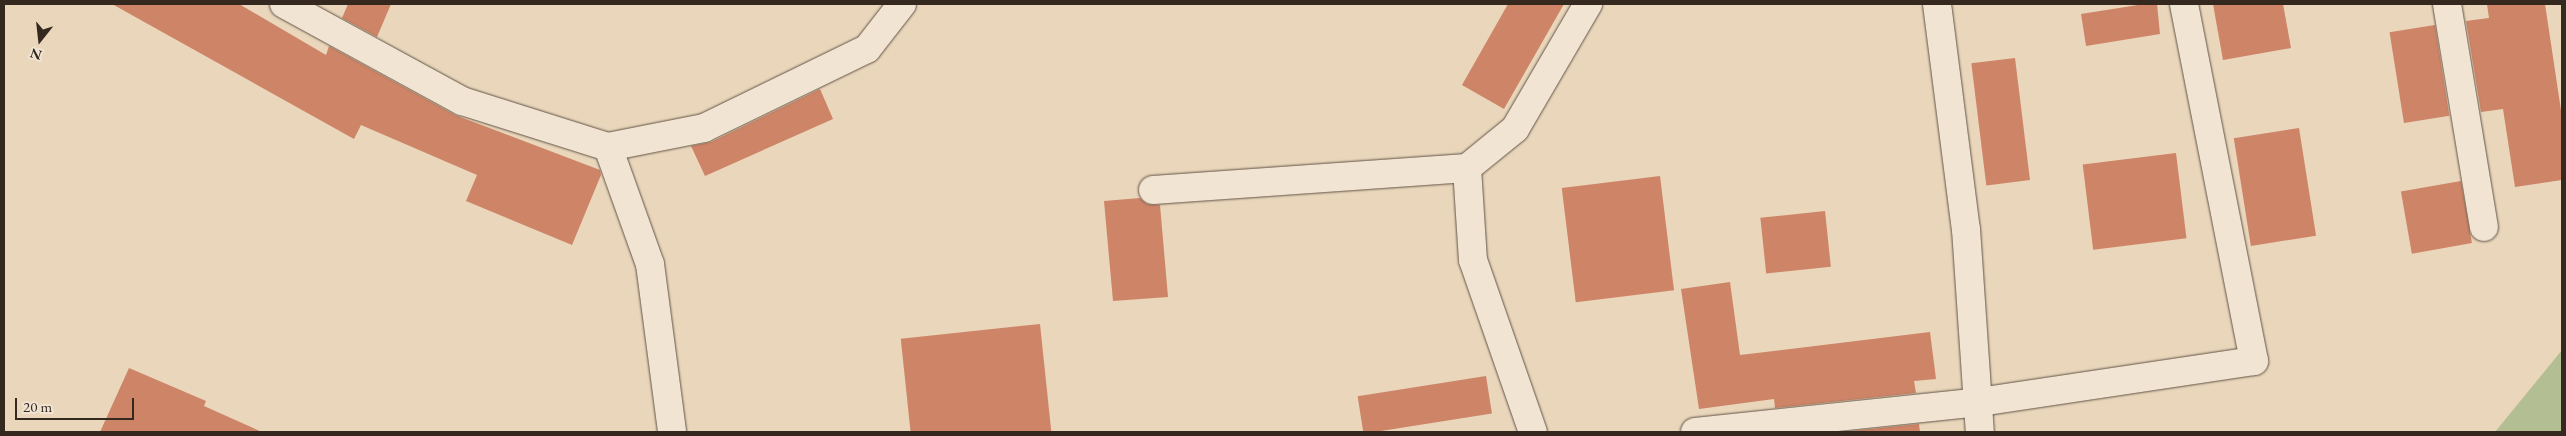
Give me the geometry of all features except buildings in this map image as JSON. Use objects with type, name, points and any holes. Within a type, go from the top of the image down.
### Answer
[{"type":"street","points":[[284,4],[462,101],[608,147],[704,128],[867,49],[902,4]]},
{"type":"street","points":[[1152,190],[1467,168],[1515,129],[1588,4]]},
{"type":"street","points":[[1936,4],[1966,229],[1980,432]]},
{"type":"street","points":[[1695,432],[1978,402],[2254,361],[2184,4]]},
{"type":"street","points":[[2447,4],[2484,226]]},
{"type":"street","points":[[608,147],[650,264],[672,432]]},
{"type":"street","points":[[1467,168],[1473,260],[1533,432]]},
{"type":"green space","points":[[2562,350],[2562,432],[2495,432]]}]
